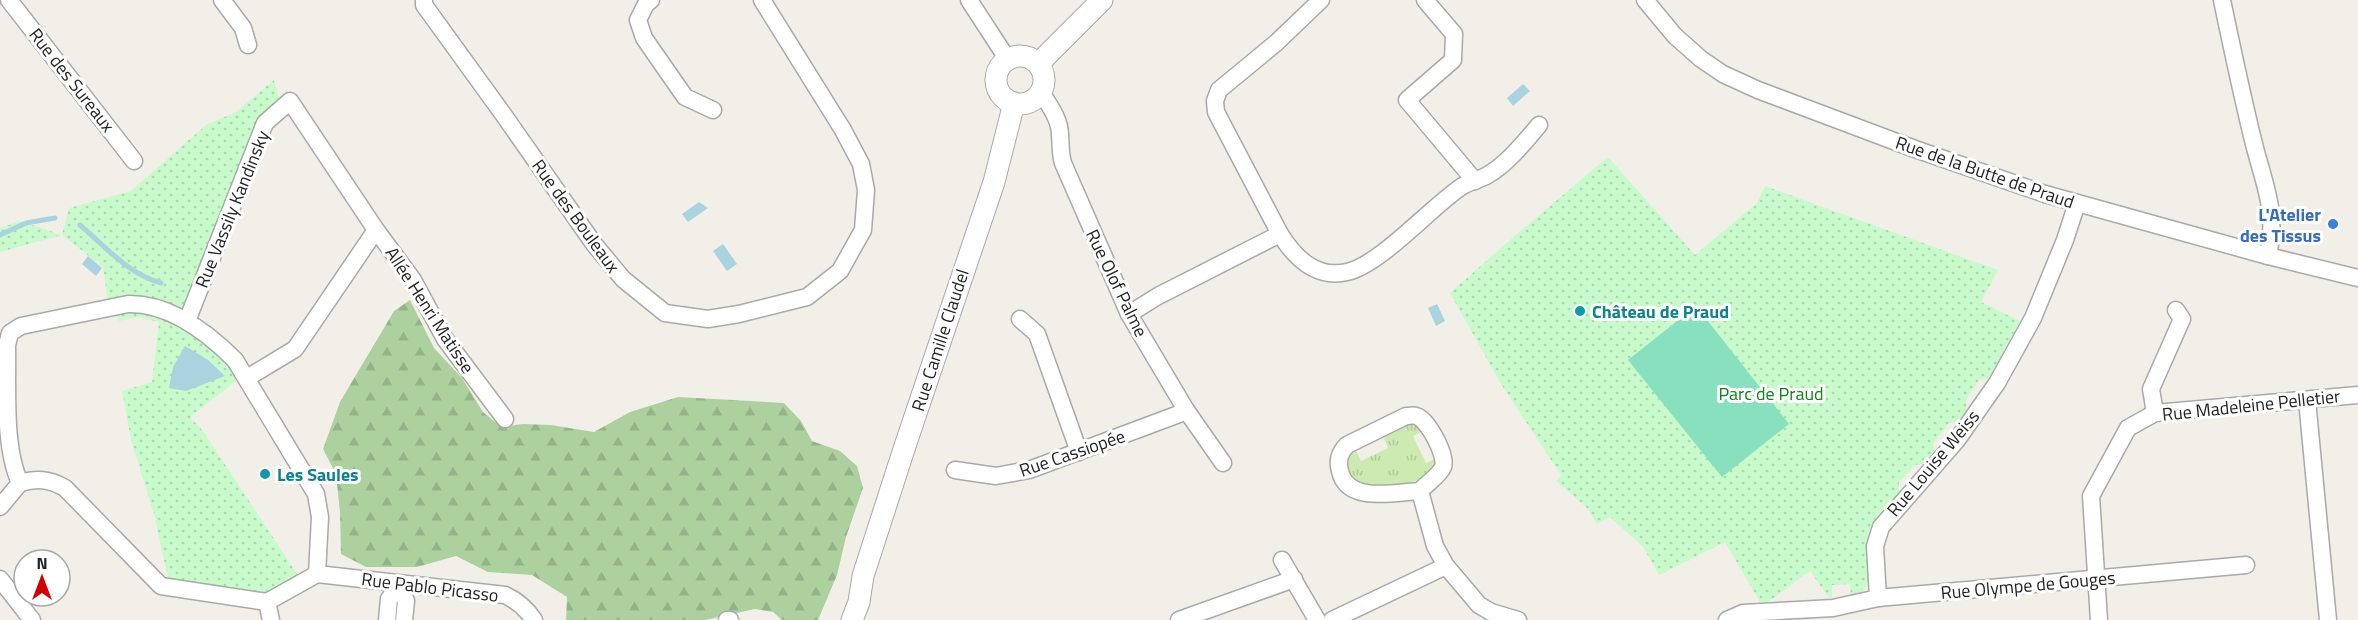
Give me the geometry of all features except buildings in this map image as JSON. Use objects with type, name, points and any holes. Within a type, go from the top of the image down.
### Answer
[{"type":"street","points":[[0,3],[4,0]]},
{"type":"street","name":"Rue des Sureaux","points":[[9,0],[134,161]]},
{"type":"street","points":[[222,0],[243,28],[248,45]]},
{"type":"street","name":"Rue des Bouleaux","points":[[424,0],[424,5],[594,244],[623,279],[665,313],[708,319],[739,314],[807,297],[840,272],[864,230],[866,190],[861,164],[843,130],[762,0]]},
{"type":"street","points":[[651,0],[646,4],[638,20],[644,38],[685,98],[713,110]]},
{"type":"street","points":[[969,0],[1008,60]]},
{"type":"street","points":[[1038,64],[1102,0]]},
{"type":"street","points":[[1321,0],[1276,44],[1219,90],[1215,101],[1216,112],[1280,234],[1290,250],[1310,267],[1321,272],[1346,273],[1366,265],[1462,186],[1488,175],[1523,145],[1539,125]]},
{"type":"street","points":[[1425,0],[1454,34],[1453,60],[1407,100],[1475,180]]},
{"type":"street","name":"Rue de la Butte de Praud","points":[[1645,0],[1676,36],[1701,59],[1723,74],[1758,90],[1915,149],[2077,203],[2268,256],[2358,278]]},
{"type":"street","points":[[2222,0],[2254,146],[2266,185],[2273,224],[2268,256]]},
{"type":"street","points":[[1023,56],[1038,64],[1044,76],[1041,92],[1028,103],[1014,103],[1004,98],[997,84],[999,70],[1008,60],[1023,56]]},
{"type":"street","name":"Rue Olof Palme","points":[[1041,92],[1054,112],[1060,133],[1059,150],[1063,163],[1129,314],[1186,410],[1222,463]]},
{"type":"street","name":"Rue Vassily Kandinsky","points":[[188,321],[265,123],[290,101],[376,230]]},
{"type":"street","name":"Rue Camille Claudel","points":[[852,620],[859,602],[863,576],[959,280],[994,182],[1014,103]]},
{"type":"street","name":"Rue Louise Weiss","points":[[1878,598],[1875,546],[1881,526],[1957,441],[1997,383],[2033,318],[2065,240],[2077,203]]},
{"type":"street","points":[[247,378],[295,349],[376,230]]},
{"type":"street","name":"Allée Henri Matisse","points":[[376,230],[413,280],[445,339],[505,419]]},
{"type":"street","points":[[1129,314],[1158,296],[1280,234]]},
{"type":"street","points":[[0,507],[20,483],[42,479],[54,482],[65,488],[161,586],[267,602],[317,574],[320,517],[316,494],[247,378],[235,360],[221,346],[188,321],[145,305],[134,304],[15,328],[8,338],[7,345],[9,443],[13,468],[20,483]]},
{"type":"street","points":[[2155,413],[2151,389],[2182,319],[2176,310]]},
{"type":"street","points":[[1020,319],[1037,334],[1079,452]]},
{"type":"street","name":"Rue Madeleine Pelletier","points":[[2100,620],[2091,496],[2128,428],[2155,413],[2358,395]]},
{"type":"street","points":[[2307,399],[2328,620]]},
{"type":"street","name":"Rue Cassiopée","points":[[955,470],[982,475],[1011,474],[1029,470],[1186,410]]},
{"type":"street","points":[[1406,416],[1416,416],[1426,422],[1444,456],[1443,466],[1439,473],[1420,491],[1361,493],[1352,490],[1342,478],[1339,468],[1342,450],[1347,445],[1406,416]]},
{"type":"street","points":[[1420,491],[1435,546],[1446,566],[1479,605],[1491,612],[1518,620]]},
{"type":"street","points":[[1282,560],[1317,620]]},
{"type":"street","name":"Rue Olympe de Gouges","points":[[1812,615],[1878,598],[2246,565]]},
{"type":"street","points":[[1332,620],[1446,566]]},
{"type":"street","name":"Rue Pablo Picasso","points":[[317,574],[399,585],[505,595],[515,599],[534,620]]},
{"type":"street","name":"Rue Camille Claudel","points":[[838,620],[848,597],[863,576]]},
{"type":"street","points":[[0,579],[32,620]]},
{"type":"street","points":[[1179,620],[1294,579]]},
{"type":"street","points":[[387,620],[389,599],[399,585]]},
{"type":"street","points":[[399,585],[406,601],[404,620]]},
{"type":"street","points":[[267,602],[271,620]]},
{"type":"street","points":[[1727,620],[1743,613],[1758,611],[1812,615],[1839,620]]},
{"type":"green space","points":[[274,80],[281,106],[177,326],[212,348],[232,371],[236,381],[190,417],[203,431],[299,577],[271,592],[260,594],[168,578],[154,514],[131,440],[122,391],[152,382],[159,322],[139,317],[119,321],[108,303],[103,267],[62,235],[69,208],[131,191],[206,125],[236,112]]},
{"type":"green space","name":"Parc de Praud","points":[[1608,157],[1695,255],[1757,203],[1765,186],[1998,270],[1981,302],[2020,321],[1989,378],[1979,380],[1966,400],[1967,413],[1959,422],[1949,423],[1933,444],[1935,453],[1925,464],[1915,465],[1899,482],[1899,493],[1871,526],[1868,546],[1870,576],[1861,592],[1851,596],[1850,584],[1832,585],[1832,597],[1829,598],[1810,571],[1768,602],[1760,602],[1725,542],[1659,575],[1643,547],[1610,517],[1597,524],[1587,508],[1556,481],[1561,475],[1501,384],[1450,293]]},
{"type":"green space","points":[[20,221],[62,235],[0,252],[0,228]]},
{"type":"green space","points":[[410,300],[434,348],[462,378],[483,412],[501,427],[523,424],[551,425],[594,432],[630,412],[678,397],[784,403],[801,421],[812,441],[840,451],[857,466],[863,488],[846,537],[837,575],[818,620],[782,620],[773,612],[755,609],[705,620],[566,620],[567,597],[532,575],[488,572],[456,556],[417,567],[366,567],[341,554],[336,474],[323,449],[340,402],[394,311]]},
{"type":"green space","points":[[1696,306],[1789,424],[1722,477],[1628,360]]},
{"type":"green space","points":[[1408,424],[1419,426],[1423,431],[1413,436],[1426,463],[1435,459],[1436,466],[1423,479],[1409,483],[1366,488],[1353,484],[1344,460],[1346,455],[1356,450],[1361,461],[1388,448],[1383,436]]},
{"type":"water","points":[[1523,84],[1530,91],[1513,106],[1507,98]]},
{"type":"water","points":[[699,202],[708,208],[688,222],[682,214]]},
{"type":"water","points":[[723,244],[737,264],[727,271],[713,251]]},
{"type":"water","points":[[88,256],[102,268],[96,276],[82,264]]},
{"type":"water","points":[[1437,304],[1445,321],[1436,326],[1428,308]]},
{"type":"water","points":[[185,346],[208,360],[225,376],[186,391],[169,388],[173,367]]},
{"type":"waterway","points":[[0,235],[26,223],[55,218]]},
{"type":"waterway","points":[[80,225],[128,266],[149,279],[161,283]]},
{"type":"place","name":"L'Atelier des Tissus","points":[[2333,224]]},
{"type":"place","name":"Château de Praud","points":[[1580,311]]},
{"type":"place","name":"Les Saules","points":[[265,474]]}]
